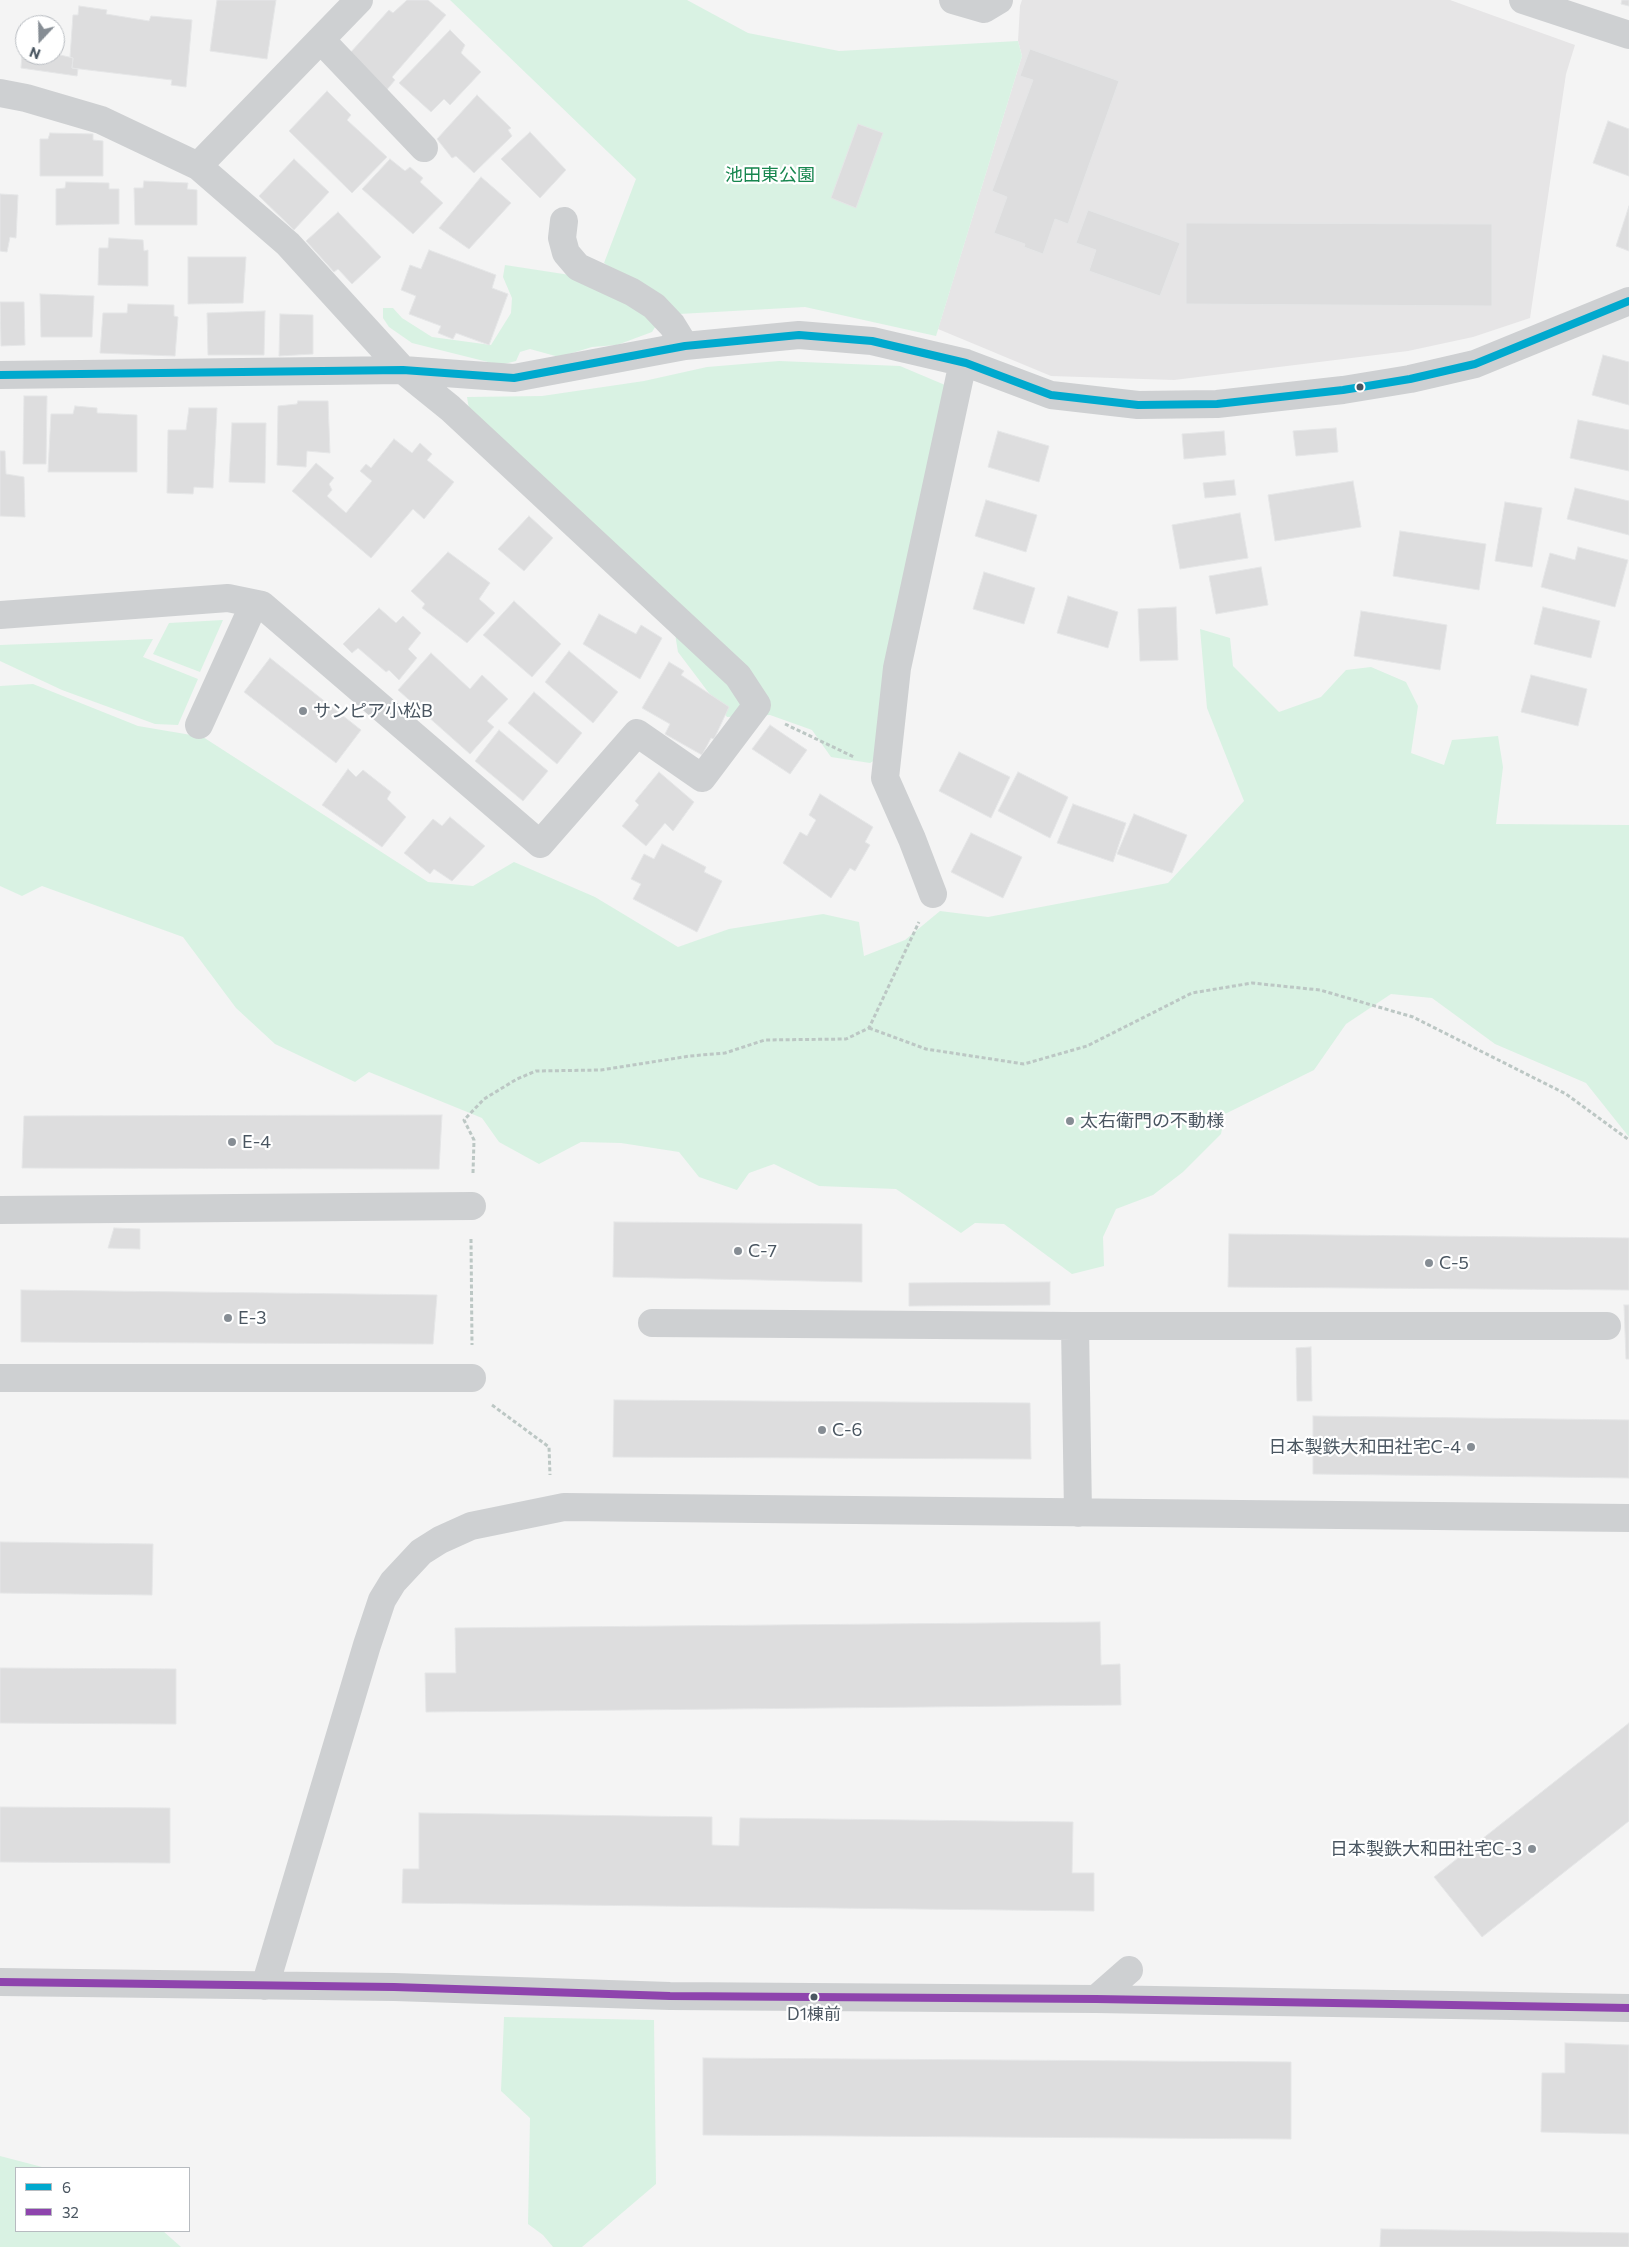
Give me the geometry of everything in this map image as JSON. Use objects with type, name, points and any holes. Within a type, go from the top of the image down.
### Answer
[{"type":"street","points":[[198,166],[359,0]]},
{"type":"street","points":[[953,0],[984,9],[999,0]]},
{"type":"street","points":[[1523,0],[1629,35]]},
{"type":"street","points":[[320,40],[424,148]]},
{"type":"street","points":[[0,92],[101,120],[198,166],[288,244],[402,370],[450,408],[681,621],[738,676],[757,705],[702,778],[637,733],[540,844],[262,605],[228,598],[0,615]]},
{"type":"street","points":[[564,221],[562,238],[566,253],[578,267],[632,292],[654,306],[672,325],[685,346]]},
{"type":"street","points":[[0,375],[402,370],[514,378],[685,346],[799,335],[872,341],[966,363],[1051,395],[1138,405],[1216,404],[1343,390],[1410,379],[1475,364],[1629,301]]},
{"type":"street","points":[[933,894],[912,839],[885,778],[897,668],[960,376]]},
{"type":"street","points":[[199,724],[254,604]]},
{"type":"street","points":[[0,1210],[472,1206]]},
{"type":"street","points":[[652,1323],[1075,1326],[1607,1326]]},
{"type":"street","points":[[1075,1326],[1078,1513]]},
{"type":"street","points":[[0,1378],[472,1378]]},
{"type":"street","points":[[265,1986],[382,1600],[393,1582],[421,1552],[440,1540],[471,1526],[564,1507],[1629,1518]]},
{"type":"street","points":[[1096,1999],[1129,1970]]},
{"type":"street","points":[[0,1982],[394,1987],[670,1996],[1096,1999],[1629,2008]]},
{"type":"path","points":[[757,705],[768,717],[873,766],[885,778]]},
{"type":"path","points":[[551,1483],[549,1447],[476,1394],[472,1378],[474,1140],[464,1120],[484,1099],[517,1079],[536,1071],[601,1070],[690,1056],[725,1053],[765,1040],[846,1039],[869,1028],[910,942]]},
{"type":"path","points":[[869,1028],[926,1049],[1024,1064],[1087,1046],[1192,993],[1252,983],[1320,990],[1413,1017],[1566,1094],[1629,1140]]},
{"type":"shaded area","points":[[1022,0],[1450,0],[1575,45],[1566,74],[1530,318],[1473,337],[1408,351],[1174,380],[1051,376],[938,329],[1022,56],[1018,41]]},
{"type":"green space","name":"池田東公園","points":[[450,0],[687,0],[748,33],[839,51],[1018,41],[1022,56],[936,336],[805,307],[679,314],[604,263],[636,179]]},
{"type":"green space","points":[[505,265],[570,275],[609,290],[657,324],[652,332],[617,345],[592,347],[559,357],[530,349],[520,352],[516,361],[500,365],[412,343],[389,327],[383,318],[383,308],[393,308],[402,318],[432,337],[491,345],[511,313],[512,298],[503,277]]},
{"type":"green space","points":[[779,361],[900,366],[945,385],[932,547],[917,639],[887,753],[870,763],[831,757],[812,730],[770,715],[727,717],[678,652],[669,597],[568,499],[505,448],[470,415],[467,397],[542,396],[644,381],[707,367]]},
{"type":"green space","points":[[223,620],[200,672],[153,654],[169,623]]},
{"type":"green space","points":[[1200,629],[1230,638],[1233,666],[1279,712],[1321,697],[1346,670],[1371,667],[1406,682],[1418,706],[1411,753],[1444,765],[1452,740],[1498,736],[1503,767],[1496,824],[1629,825],[1629,1137],[1586,1083],[1495,1044],[1432,998],[1391,994],[1346,1024],[1314,1070],[1225,1114],[1221,1134],[1183,1172],[1153,1195],[1116,1209],[1103,1237],[1104,1266],[1072,1274],[1004,1224],[975,1223],[961,1233],[896,1189],[819,1186],[774,1164],[749,1173],[737,1190],[699,1177],[679,1152],[621,1143],[581,1142],[539,1164],[499,1142],[482,1118],[369,1072],[355,1082],[275,1044],[236,1008],[183,937],[42,886],[22,896],[0,886],[0,686],[33,684],[138,726],[203,737],[428,882],[473,886],[514,862],[595,897],[678,947],[729,929],[823,914],[859,922],[864,956],[905,940],[940,911],[988,917],[1168,883],[1244,801],[1207,708]]},
{"type":"green space","points":[[153,639],[143,657],[198,679],[178,725],[155,724],[62,690],[0,661],[0,645]]},
{"type":"green space","points":[[504,2017],[654,2020],[656,2184],[582,2247],[553,2247],[543,2235],[528,2224],[530,2118],[501,2091]]},
{"type":"green space","points":[[0,2156],[42,2167],[15,2167],[15,2232],[164,2232],[181,2247],[0,2247]]},
{"type":"building","points":[[217,0],[276,0],[267,59],[210,51]]},
{"type":"building","points":[[407,0],[428,0],[446,15],[392,77],[395,80],[385,92],[350,53],[389,10],[393,13]]},
{"type":"building","points":[[1622,0],[1629,0],[1629,6],[1621,4]]},
{"type":"building","points":[[79,6],[107,10],[106,14],[149,21],[151,16],[192,20],[186,87],[171,85],[172,80],[72,68],[73,58],[70,57],[73,15],[78,15]]},
{"type":"building","points":[[450,30],[465,45],[461,53],[481,72],[450,105],[444,99],[431,112],[399,83]]},
{"type":"building","points":[[1030,49],[1119,81],[1068,224],[1055,219],[1043,254],[1024,247],[1025,244],[994,233],[1007,197],[992,191],[1033,80],[1020,76]]},
{"type":"building","points":[[65,56],[73,58],[72,68],[78,69],[77,76],[21,68],[21,65],[65,65]]},
{"type":"building","points":[[327,91],[351,115],[347,120],[387,157],[352,193],[289,131]]},
{"type":"building","points":[[477,95],[511,128],[508,130],[512,136],[474,173],[456,156],[452,158],[437,139]]},
{"type":"building","points":[[1608,121],[1629,129],[1629,176],[1593,163]]},
{"type":"building","points":[[858,124],[883,133],[856,208],[831,198]]},
{"type":"building","points":[[530,132],[566,170],[540,198],[501,159]]},
{"type":"building","points":[[50,133],[93,134],[93,140],[103,141],[103,176],[40,176],[40,139],[48,139]]},
{"type":"building","points":[[294,159],[329,192],[294,230],[259,196]]},
{"type":"building","points":[[390,159],[405,171],[410,167],[423,178],[420,182],[443,203],[413,234],[362,189]]},
{"type":"building","points":[[481,177],[511,203],[469,249],[439,228]]},
{"type":"building","points":[[144,181],[188,183],[187,189],[197,190],[197,225],[135,225],[134,188],[143,188]]},
{"type":"building","points":[[66,182],[109,183],[109,189],[119,189],[119,224],[56,225],[56,189],[65,188]]},
{"type":"building","points":[[0,194],[18,195],[16,238],[10,237],[7,252],[0,251]]},
{"type":"building","points":[[1629,206],[1629,251],[1616,246]]},
{"type":"building","points":[[1088,210],[1180,243],[1160,296],[1089,271],[1096,250],[1076,243]]},
{"type":"building","points":[[338,212],[381,257],[352,284],[338,269],[334,272],[306,241]]},
{"type":"building","points":[[1186,223],[1492,224],[1492,306],[1186,304]]},
{"type":"building","points":[[109,238],[143,240],[144,251],[148,250],[148,286],[98,285],[99,248],[108,248]]},
{"type":"building","points":[[429,250],[496,275],[492,288],[508,294],[489,345],[456,333],[453,339],[438,333],[441,326],[409,314],[416,296],[401,290],[410,265],[421,269]]},
{"type":"building","points":[[188,257],[246,257],[243,303],[188,304]]},
{"type":"building","points":[[40,294],[94,296],[92,337],[41,337]]},
{"type":"building","points":[[0,302],[24,302],[25,345],[1,346]]},
{"type":"building","points":[[128,304],[174,305],[174,316],[178,317],[175,356],[100,353],[103,313],[127,313]]},
{"type":"building","points":[[265,311],[264,355],[208,355],[207,313]]},
{"type":"building","points":[[280,314],[313,315],[313,354],[279,356]]},
{"type":"building","points":[[1603,355],[1629,362],[1629,405],[1592,395]]},
{"type":"building","points":[[24,396],[47,396],[46,464],[23,464]]},
{"type":"building","points":[[298,401],[328,401],[330,453],[307,451],[306,467],[277,465],[278,406],[297,404]]},
{"type":"building","points":[[75,406],[97,408],[97,413],[137,415],[137,472],[48,472],[51,414],[73,414]]},
{"type":"building","points":[[189,408],[217,408],[213,488],[194,487],[193,494],[167,493],[168,430],[186,430]]},
{"type":"building","points":[[1578,420],[1629,430],[1629,471],[1570,458]]},
{"type":"building","points":[[232,423],[266,423],[265,483],[229,482]]},
{"type":"building","points":[[1336,428],[1338,452],[1296,456],[1293,431]]},
{"type":"building","points":[[998,431],[1049,446],[1039,482],[988,467]]},
{"type":"building","points":[[1224,431],[1226,455],[1184,459],[1182,434]]},
{"type":"building","points":[[394,439],[412,453],[420,443],[432,454],[427,460],[454,482],[424,519],[413,509],[371,558],[292,491],[316,463],[334,478],[329,484],[332,490],[327,496],[346,513],[372,481],[360,471],[366,464],[371,468]]},
{"type":"building","points":[[0,451],[5,451],[6,474],[24,477],[25,517],[0,516]]},
{"type":"building","points":[[1234,480],[1236,495],[1205,498],[1203,483]]},
{"type":"building","points":[[1353,481],[1361,527],[1275,541],[1268,495]]},
{"type":"building","points":[[1575,488],[1629,501],[1629,535],[1567,519]]},
{"type":"building","points":[[986,500],[1037,515],[1026,552],[975,536]]},
{"type":"building","points":[[1505,502],[1542,508],[1532,567],[1495,561]]},
{"type":"building","points":[[1240,513],[1248,558],[1180,569],[1172,525]]},
{"type":"building","points":[[529,516],[553,538],[524,571],[498,549]]},
{"type":"building","points":[[1400,531],[1486,544],[1479,590],[1393,576]]},
{"type":"building","points":[[1578,547],[1628,560],[1615,607],[1541,587],[1550,553],[1575,560]]},
{"type":"building","points":[[448,552],[490,583],[479,599],[495,613],[467,643],[422,608],[425,604],[411,591]]},
{"type":"building","points":[[1261,567],[1268,605],[1216,614],[1209,576]]},
{"type":"building","points":[[984,572],[1035,588],[1024,624],[973,609]]},
{"type":"building","points":[[1068,596],[1118,612],[1108,648],[1057,633]]},
{"type":"building","points":[[514,601],[561,644],[532,677],[483,635]]},
{"type":"building","points":[[1176,607],[1178,660],[1140,661],[1138,609]]},
{"type":"building","points":[[1543,607],[1600,621],[1591,658],[1534,644]]},
{"type":"building","points":[[379,608],[396,623],[403,616],[421,633],[408,649],[417,658],[399,680],[389,670],[386,672],[358,648],[352,653],[343,644]]},
{"type":"building","points":[[1361,611],[1447,625],[1440,670],[1354,656]]},
{"type":"building","points":[[599,614],[636,634],[641,625],[662,638],[640,679],[583,644]]},
{"type":"building","points":[[569,651],[618,692],[593,723],[545,682]]},
{"type":"building","points":[[431,653],[470,689],[482,675],[508,699],[487,721],[494,727],[470,754],[398,690]]},
{"type":"building","name":"サンピア小松B","points":[[270,658],[361,730],[336,763],[244,692]]},
{"type":"building","points":[[669,662],[684,671],[681,675],[729,707],[714,739],[711,738],[702,755],[665,734],[670,724],[642,708]]},
{"type":"building","points":[[1531,675],[1587,689],[1578,726],[1521,712]]},
{"type":"building","points":[[534,692],[582,733],[557,764],[508,723]]},
{"type":"building","points":[[770,725],[807,750],[790,774],[752,749]]},
{"type":"building","points":[[499,730],[548,771],[523,801],[475,761]]},
{"type":"building","points":[[959,752],[1010,777],[991,818],[939,791]]},
{"type":"building","points":[[348,769],[356,777],[363,770],[391,792],[387,799],[406,817],[382,847],[322,805]]},
{"type":"building","points":[[659,772],[694,802],[673,831],[665,823],[646,846],[622,826],[639,805],[635,801]]},
{"type":"building","points":[[1018,772],[1068,797],[1050,838],[998,811]]},
{"type":"building","points":[[820,794],[873,827],[865,842],[870,845],[855,871],[850,868],[831,898],[783,863],[800,832],[807,836],[816,820],[809,815]]},
{"type":"building","points":[[1073,804],[1126,823],[1113,862],[1057,843]]},
{"type":"building","points":[[1134,814],[1187,835],[1172,873],[1117,854]]},
{"type":"building","points":[[450,817],[485,846],[452,881],[434,869],[430,874],[404,853],[433,819],[442,826]]},
{"type":"building","points":[[971,833],[1022,857],[1003,898],[951,872]]},
{"type":"building","points":[[662,844],[706,867],[704,872],[722,881],[697,932],[633,899],[641,884],[631,879],[644,854],[654,859]]},
{"type":"building","name":"E-4","points":[[442,1115],[439,1169],[22,1168],[24,1116]]},
{"type":"building","name":"C-7","points":[[614,1222],[862,1224],[862,1282],[613,1277]]},
{"type":"building","points":[[114,1228],[140,1229],[140,1249],[108,1248]]},
{"type":"building","name":"C-5","points":[[1229,1234],[1629,1238],[1629,1290],[1228,1287]]},
{"type":"building","points":[[1050,1282],[1050,1305],[909,1306],[909,1283]]},
{"type":"building","name":"E-3","points":[[21,1290],[437,1295],[433,1344],[21,1342]]},
{"type":"building","points":[[1624,1305],[1629,1305],[1629,1359],[1626,1359]]},
{"type":"building","points":[[1311,1347],[1312,1401],[1297,1401],[1296,1348]]},
{"type":"building","name":"C-6","points":[[614,1400],[1030,1403],[1031,1459],[613,1457]]},
{"type":"building","name":"日本製鉄大和田社宅C-4","points":[[1313,1416],[1629,1420],[1629,1478],[1313,1474]]},
{"type":"building","points":[[0,1542],[153,1544],[152,1595],[0,1593]]},
{"type":"building","points":[[1100,1622],[1101,1665],[1120,1664],[1121,1705],[426,1712],[425,1673],[456,1673],[455,1628]]},
{"type":"building","points":[[0,1668],[176,1669],[176,1724],[0,1723]]},
{"type":"building","name":"日本製鉄大和田社宅C-3","points":[[1629,1723],[1629,1821],[1482,1937],[1434,1877]]},
{"type":"building","points":[[0,1807],[170,1808],[170,1863],[0,1862]]},
{"type":"building","points":[[419,1813],[712,1817],[712,1845],[739,1846],[740,1818],[1073,1822],[1072,1873],[1094,1873],[1094,1911],[402,1903],[403,1869],[419,1869]]},
{"type":"building","points":[[1565,2043],[1629,2045],[1629,2134],[1541,2132],[1542,2073],[1565,2073]]},
{"type":"building","points":[[703,2058],[1291,2062],[1291,2139],[703,2135]]},
{"type":"building","points":[[1381,2229],[1629,2233],[1629,2247],[1380,2247]]},
{"type":"transit line","name":"6","points":[[0,375],[403,370],[514,378],[685,346],[799,335],[872,341],[966,363],[1051,395],[1138,405],[1217,404],[1343,390],[1410,379],[1475,364],[1629,301]]},
{"type":"transit line","name":"32","points":[[0,1982],[394,1987],[670,1996],[1096,1999],[1629,2008]]},
{"type":"place","name":"サンピア小松B","points":[[303,711]]},
{"type":"place","name":"太右衛門の不動様","points":[[1070,1121]]},
{"type":"place","name":"E-4","points":[[232,1142]]},
{"type":"place","name":"C-7","points":[[738,1251]]},
{"type":"place","name":"C-5","points":[[1429,1263]]},
{"type":"place","name":"E-3","points":[[228,1318]]},
{"type":"place","name":"C-6","points":[[822,1430]]},
{"type":"place","name":"日本製鉄大和田社宅C-4","points":[[1471,1447]]},
{"type":"place","name":"日本製鉄大和田社宅C-3","points":[[1532,1849]]},
{"type":"place","name":"D1棟前","points":[[814,1997]]}]
